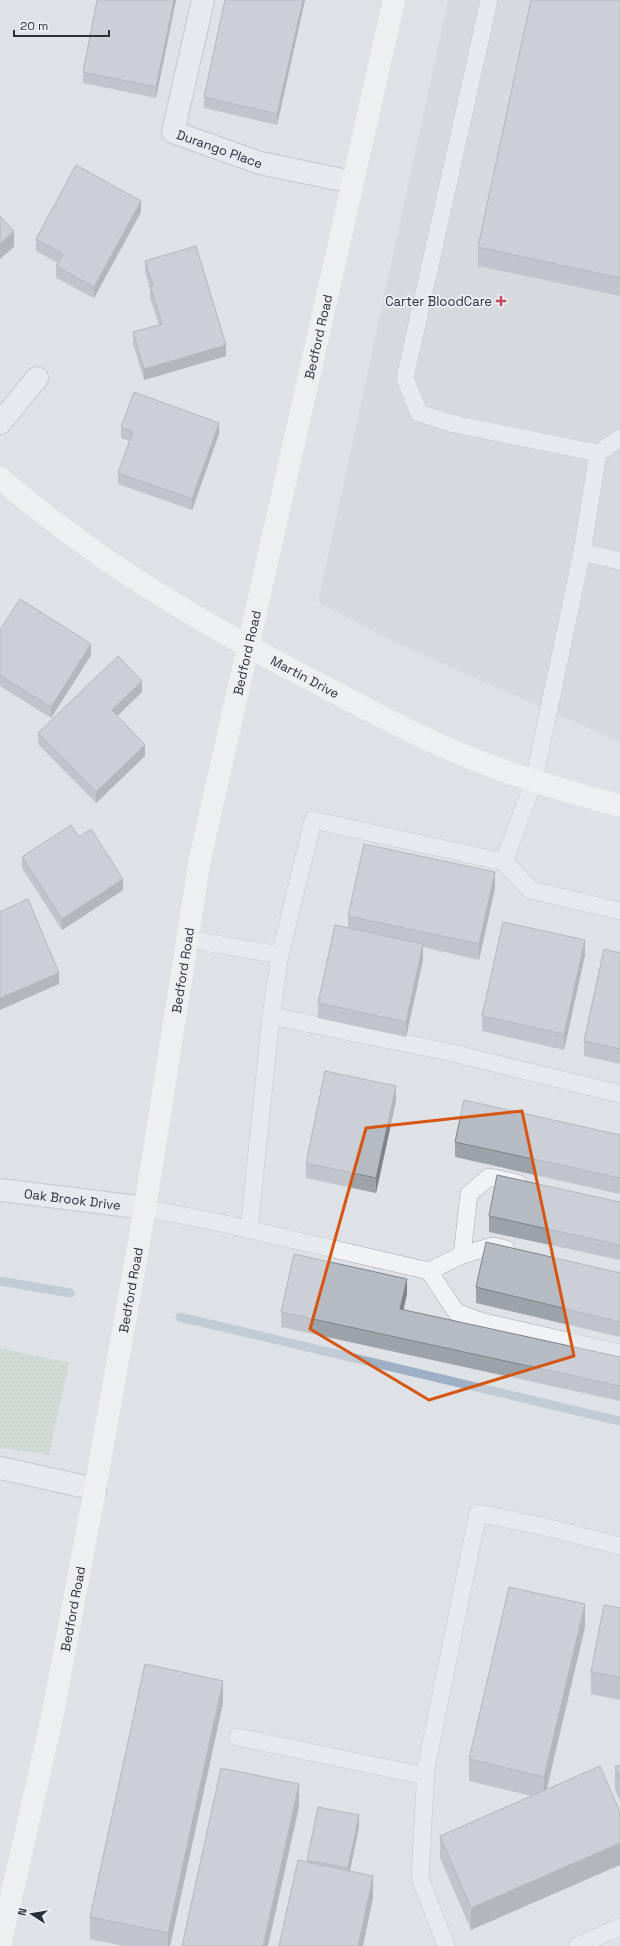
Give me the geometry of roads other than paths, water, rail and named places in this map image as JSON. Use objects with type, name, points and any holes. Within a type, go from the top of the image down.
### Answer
[{"type":"main road","name":"Bedford Road","points":[[0,1946],[52,1718],[95,1489],[145,1208],[200,859],[394,0]]},
{"type":"main road","name":"Martin Drive","points":[[0,478],[93,552],[139,583],[248,647],[419,734],[481,762],[620,806]]},
{"type":"street","name":"Durango Place","points":[[203,0],[173,132],[260,163],[352,182]]},
{"type":"street","points":[[0,423],[37,378]]},
{"type":"street","name":"Oak Brook Drive","points":[[0,1190],[145,1208]]},
{"type":"street","points":[[0,1468],[95,1489]]},
{"type":"lane","points":[[489,0],[405,378],[419,413],[450,423],[598,453],[620,438]]},
{"type":"lane","points":[[504,862],[534,780],[582,552],[598,453]]},
{"type":"lane","points":[[582,552],[620,561]]},
{"type":"lane","points":[[249,1230],[271,1016],[280,955],[314,820],[504,862],[531,890],[620,911]]},
{"type":"lane","points":[[187,939],[280,955]]},
{"type":"lane","points":[[271,1016],[444,1051],[620,1094]]},
{"type":"lane","points":[[462,1255],[469,1194],[488,1177],[535,1186]]},
{"type":"lane","points":[[145,1208],[429,1271],[462,1255],[493,1246],[523,1252]]},
{"type":"lane","points":[[429,1271],[456,1312],[480,1321],[620,1353]]},
{"type":"lane","points":[[446,1946],[420,1878],[426,1768],[478,1513],[550,1528],[620,1546]]},
{"type":"lane","points":[[238,1737],[426,1776]]},
{"type":"lane","points":[[577,1946],[620,1927]]},
{"type":"waterway","points":[[0,1281],[70,1293]]},
{"type":"waterway","points":[[180,1317],[620,1421]]},
{"type":"place","name":"Carter BloodCare","points":[[501,301]]}]
